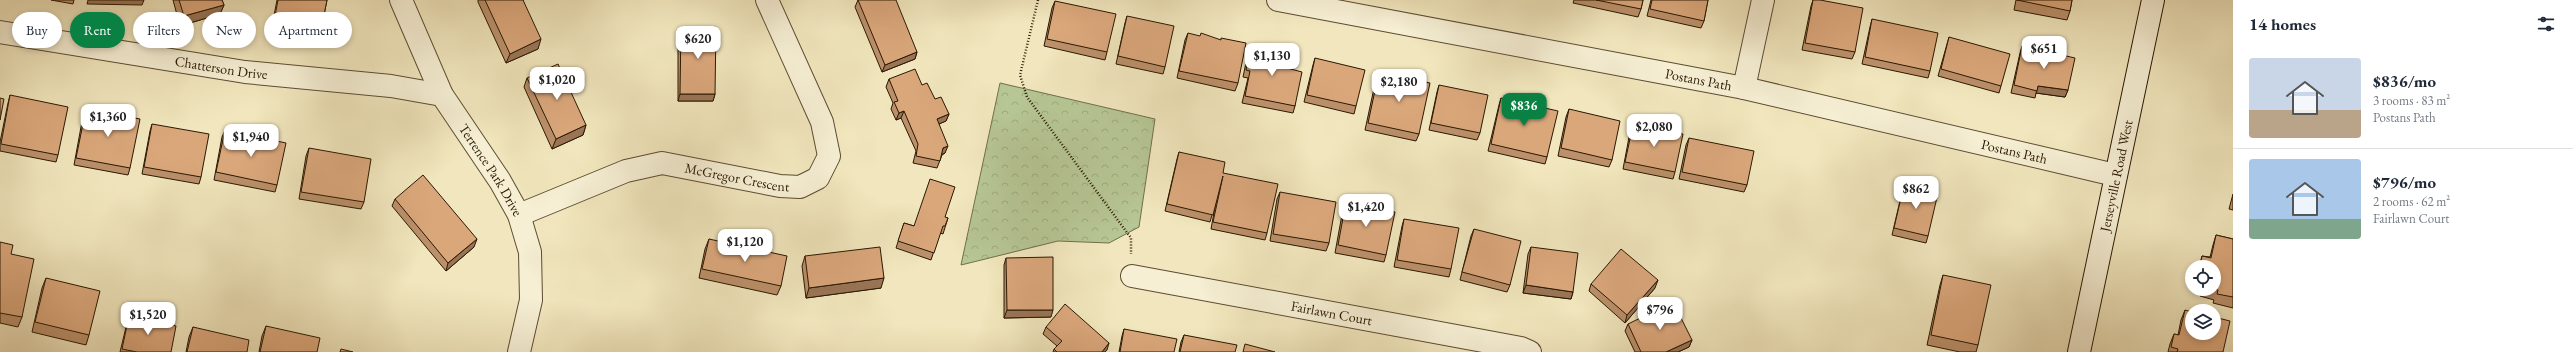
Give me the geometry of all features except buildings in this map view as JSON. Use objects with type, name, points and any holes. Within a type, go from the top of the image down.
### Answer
[{"type":"street","name":"Terrence Park Drive","points":[[401,0],[442,96],[500,181],[519,215],[530,252],[530,300],[519,352]]},
{"type":"street","name":"McGregor Crescent","points":[[519,215],[626,170],[662,164],[780,186],[800,186],[818,178],[829,156],[822,122],[767,0]]},
{"type":"street","name":"Postans Path","points":[[1278,0],[1348,7],[1744,88],[2115,175]]},
{"type":"street","points":[[1744,88],[1762,0]]},
{"type":"street","name":"Jerseyville Road West","points":[[2079,352],[2153,0]]},
{"type":"street","name":"Chatterson Drive","points":[[0,32],[245,72],[390,86],[442,96]]},
{"type":"street","name":"Fairlawn Court","points":[[1132,276],[1521,348],[1530,352]]},
{"type":"path","points":[[1038,0],[1020,75],[1027,97],[1131,238],[1132,276]]},
{"type":"green space","points":[[1000,83],[1155,119],[1139,227],[1109,243],[1058,241],[961,265]]}]
